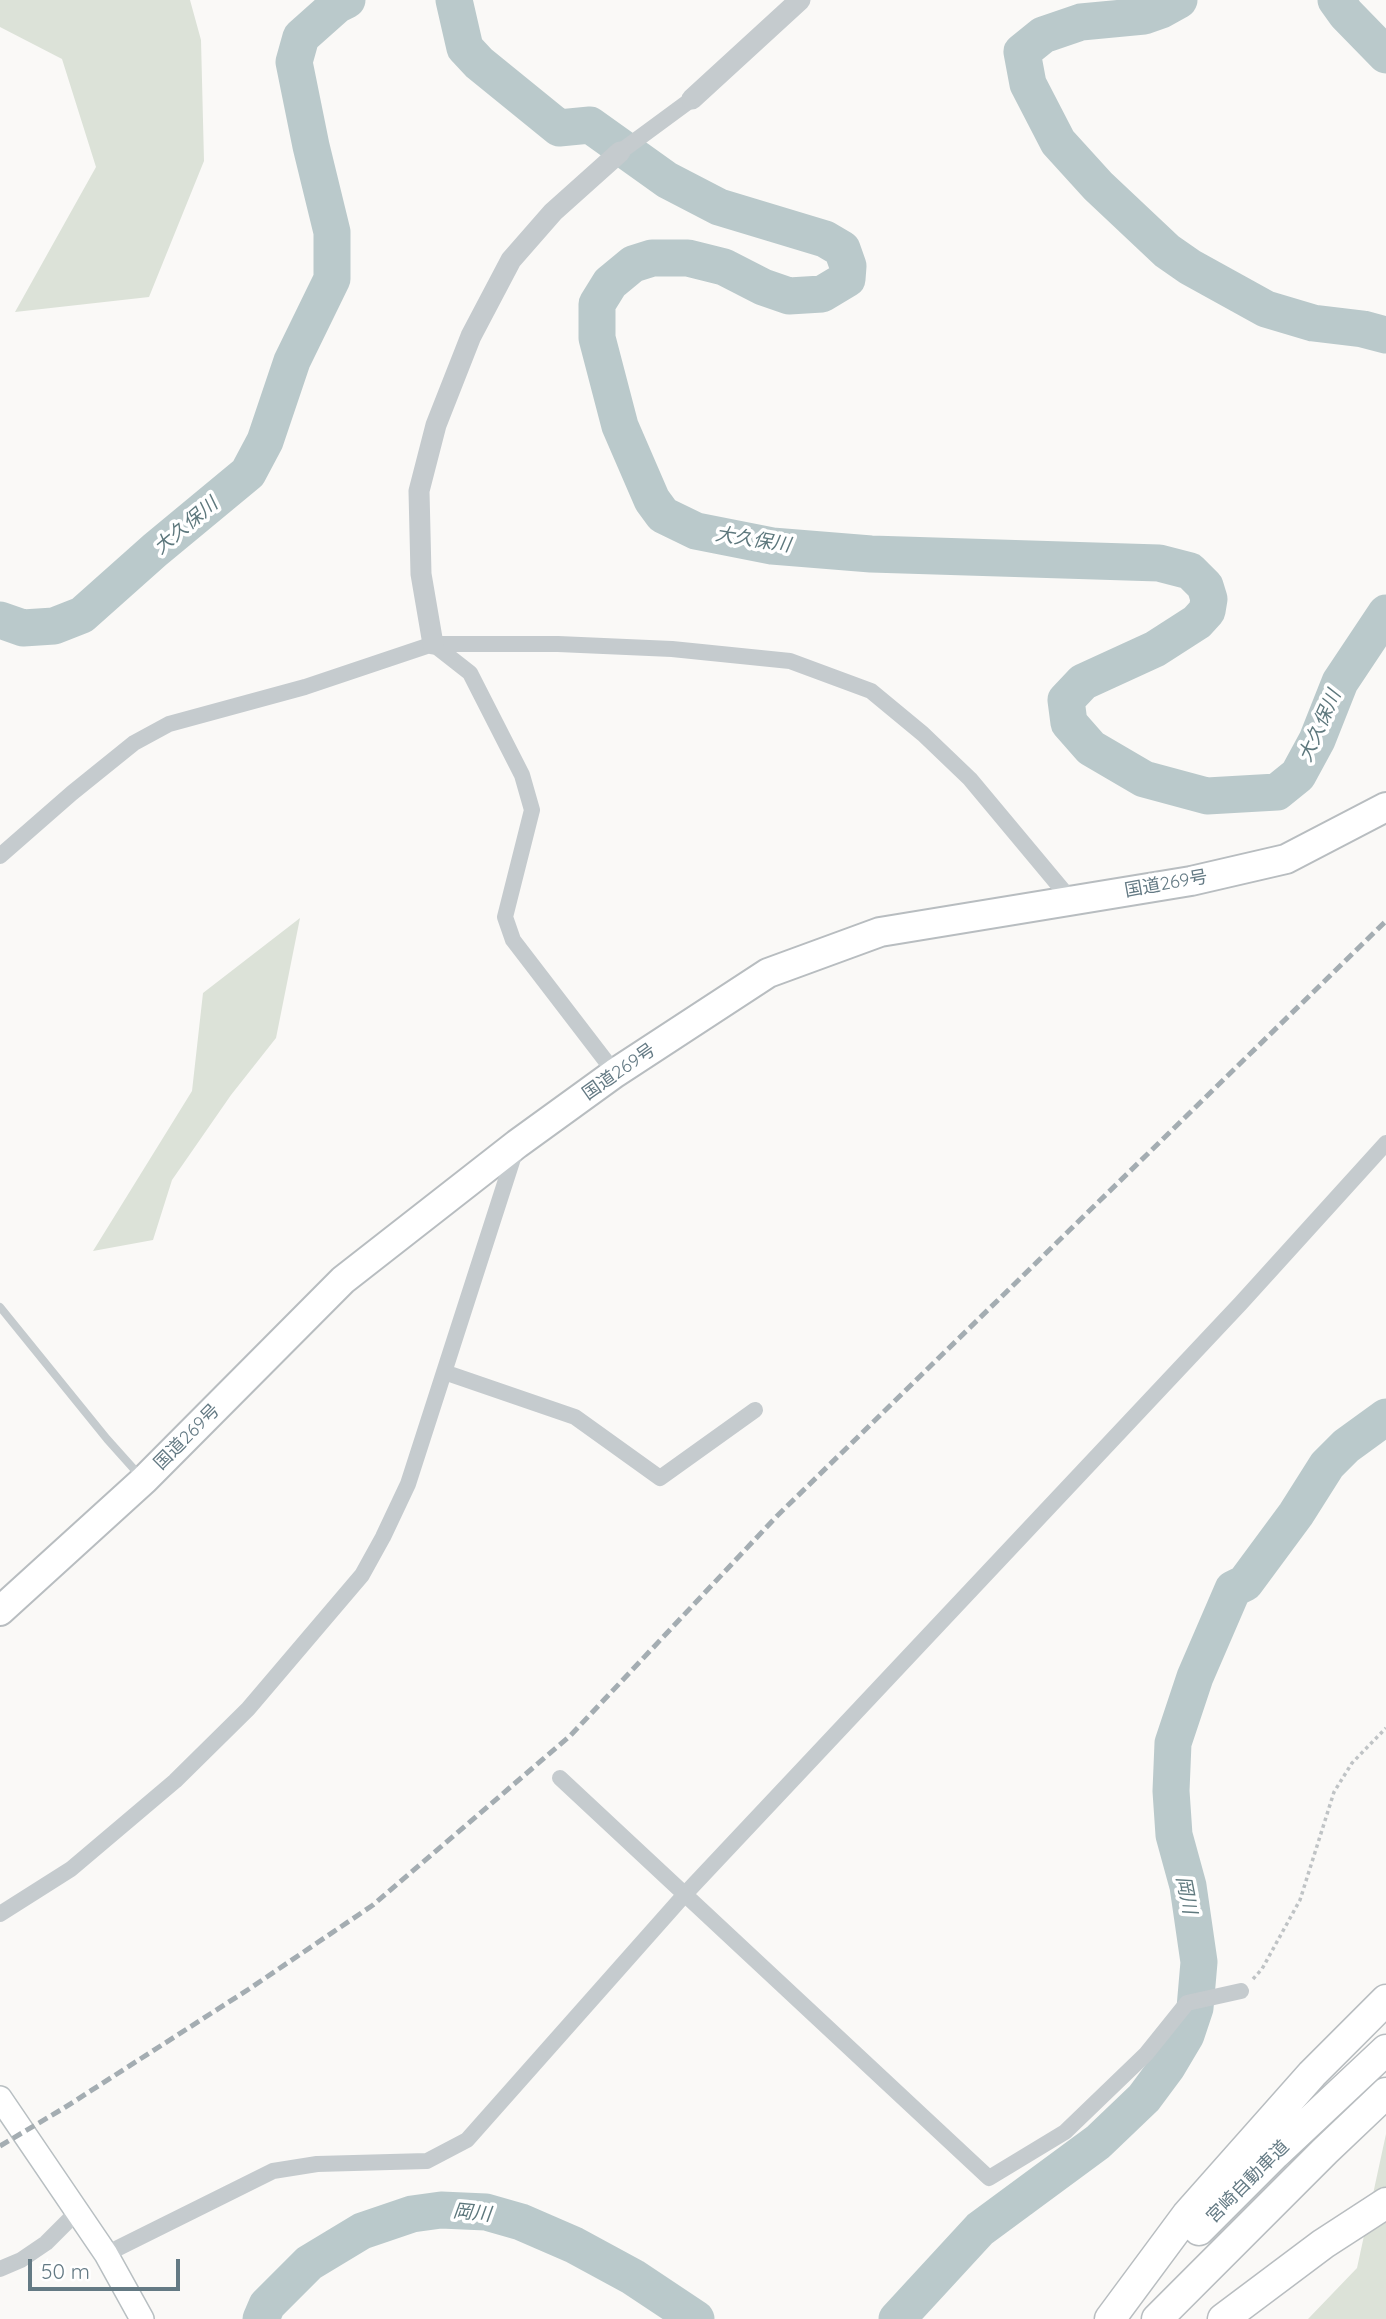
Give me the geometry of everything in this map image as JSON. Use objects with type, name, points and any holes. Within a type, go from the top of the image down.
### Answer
[{"type":"highway","name":"国道269号","points":[[0,1611],[144,1480],[343,1280],[517,1144],[615,1073],[768,973],[880,932],[1191,881],[1286,859],[1386,807]]},
{"type":"highway","points":[[1112,2319],[1187,2216],[1312,2074],[1386,2000]]},
{"type":"highway","name":"宮崎自動車道","points":[[1112,2319],[1265,2163],[1386,2050]]},
{"type":"highway","name":"宮崎自動車道","points":[[1157,2319],[1386,2093]]},
{"type":"highway","points":[[1223,2319],[1323,2244],[1386,2203]]},
{"type":"main road","points":[[0,2098],[106,2254],[142,2319]]},
{"type":"street","points":[[615,1073],[513,940],[505,917],[532,810],[522,775],[470,673],[433,644],[421,574],[419,491],[436,425],[471,336],[511,260],[554,212],[620,152],[692,99],[800,0]]},
{"type":"street","points":[[0,856],[134,743],[169,724],[304,687],[433,644],[558,644],[672,649],[790,661],[871,691],[923,734],[970,779],[1071,900]]},
{"type":"street","points":[[106,2254],[273,2171],[317,2164],[427,2161],[467,2140],[686,1893],[1231,1313],[1386,1143]]},
{"type":"street","points":[[0,1914],[71,1869],[176,1781],[248,1709],[362,1575],[408,1484],[517,1144]]},
{"type":"street","points":[[444,1372],[575,1417],[660,1478],[755,1410]]},
{"type":"street","points":[[560,1778],[989,2178],[1065,2132],[1146,2054],[1187,2003],[1241,1992]]},
{"type":"street","points":[[0,2269],[21,2260],[46,2243],[76,2213]]},
{"type":"lane","points":[[0,1307],[107,1439],[144,1480]]},
{"type":"path","points":[[1241,1992],[1262,1969],[1300,1900],[1334,1791],[1352,1763],[1386,1728]]},
{"type":"shaded area","points":[[0,0],[190,0],[201,40],[204,161],[149,297],[15,312],[96,167],[62,59],[0,27]]},
{"type":"shaded area","points":[[300,918],[276,1038],[231,1095],[172,1180],[153,1240],[93,1251],[192,1091],[203,993]]},
{"type":"shaded area","points":[[1386,2134],[1386,2319],[1308,2319],[1357,2268]]},
{"type":"waterway","name":"大久保川","points":[[0,620],[23,628],[54,626],[82,615],[248,473],[265,441],[292,361],[332,279],[332,232],[294,62],[301,37],[337,5],[347,0]]},
{"type":"waterway","name":"大久保川","points":[[454,0],[465,48],[479,63],[559,128],[590,125],[667,180],[719,207],[825,239],[842,249],[848,266],[847,279],[822,294],[789,296],[763,287],[724,267],[688,258],[652,258],[633,264],[610,283],[597,304],[597,338],[620,426],[652,500],[663,515],[696,531],[772,546],[871,554],[1159,563],[1190,571],[1205,586],[1209,599],[1207,611],[1197,622],[1155,649],[1083,682],[1066,700],[1069,723],[1091,748],[1144,779],[1207,796],[1277,792],[1298,775],[1317,740],[1340,682],[1386,613]]},
{"type":"waterway","name":"大久保川","points":[[1179,0],[1144,16],[1081,22],[1043,35],[1022,52],[1028,84],[1058,142],[1098,186],[1167,251],[1190,267],[1266,309],[1313,323],[1363,329],[1386,335]]},
{"type":"waterway","name":"大久保川","points":[[1336,0],[1386,55]]},
{"type":"waterway","name":"岡川","points":[[897,2319],[980,2229],[1098,2142],[1144,2098],[1186,2035],[1195,2008],[1199,1962],[1188,1886],[1174,1835],[1171,1791],[1173,1743],[1195,1677],[1233,1589],[1245,1583],[1296,1514],[1327,1465],[1346,1446],[1386,1417]]},
{"type":"waterway","name":"岡川","points":[[261,2319],[267,2305],[309,2263],[362,2231],[412,2214],[441,2210],[486,2212],[521,2222],[574,2245],[633,2277],[696,2319]]},
{"type":"railway","points":[[0,2146],[249,1989],[373,1905],[570,1736],[777,1516],[1386,921]]}]
